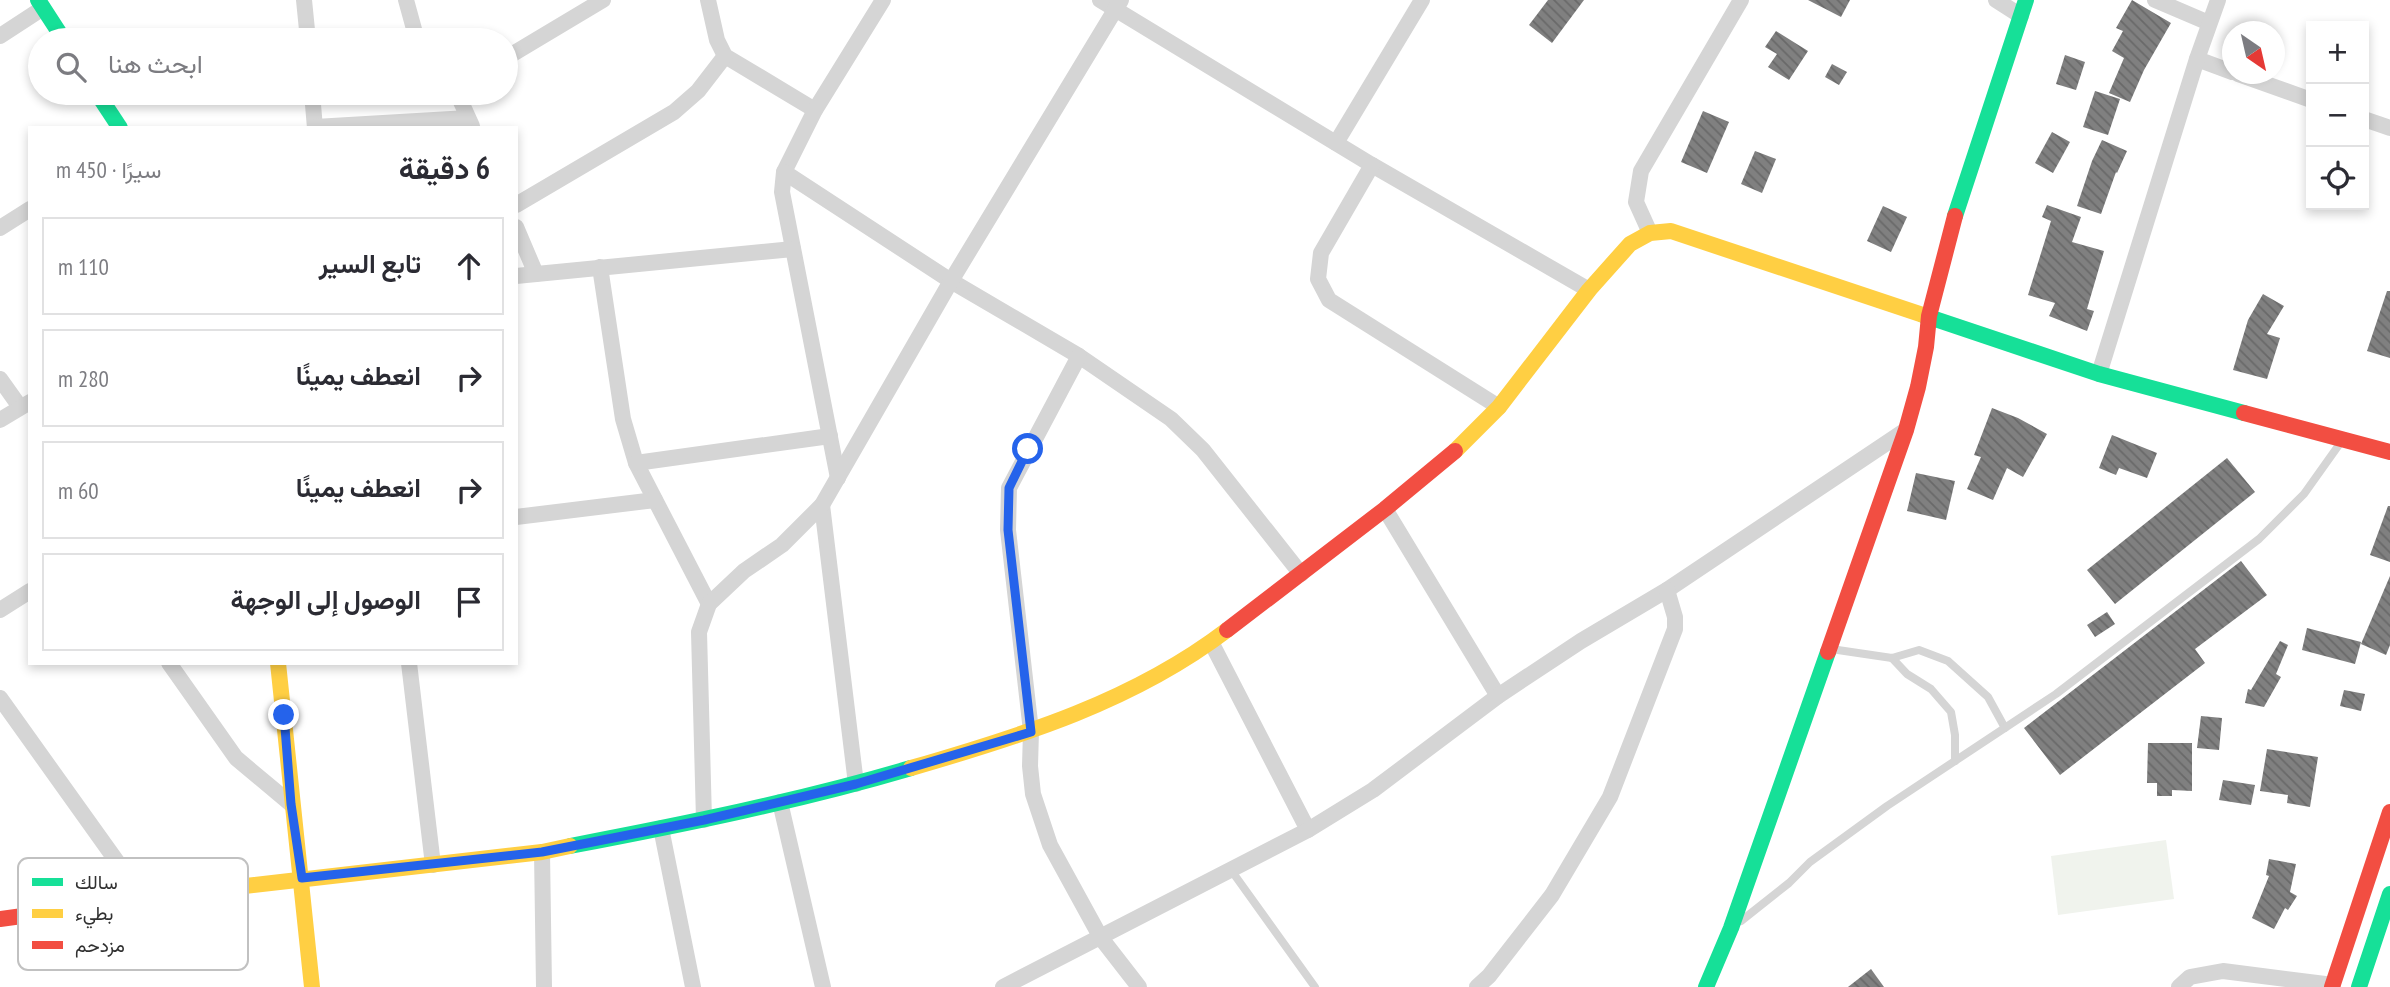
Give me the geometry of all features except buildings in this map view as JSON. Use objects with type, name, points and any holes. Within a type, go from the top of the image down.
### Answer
[{"type":"street","points":[[304,0],[307,28]]},
{"type":"street","points":[[406,0],[414,28]]},
{"type":"street","points":[[518,51],[603,0]]},
{"type":"street","points":[[708,0],[717,40],[725,55],[815,110]]},
{"type":"street","points":[[838,478],[782,192],[784,172],[815,110],[883,0]]},
{"type":"street","points":[[1101,0],[1118,4],[1372,165],[1589,290]]},
{"type":"street","points":[[1336,143],[1422,0]]},
{"type":"street","points":[[1650,233],[1636,202],[1641,171],[1741,0]]},
{"type":"street","points":[[1996,0],[2021,16]]},
{"type":"street","points":[[1706,987],[1731,929],[1906,430],[1919,387],[1929,316],[1950,230],[2026,0]]},
{"type":"street","points":[[2155,0],[2209,23]]},
{"type":"street","points":[[2099,374],[2197,59],[2218,0]]},
{"type":"street","points":[[0,36],[41,4],[56,28]]},
{"type":"street","points":[[704,820],[699,632],[709,604],[744,571],[782,545],[822,505],[951,281],[1118,4]]},
{"type":"street","points":[[518,204],[674,112],[698,91],[725,55]]},
{"type":"street","points":[[2197,59],[2222,68]]},
{"type":"street","points":[[2266,84],[2306,98]]},
{"type":"street","points":[[105,105],[119,126]]},
{"type":"street","points":[[313,105],[315,126]]},
{"type":"street","points":[[354,126],[470,123],[462,105]]},
{"type":"street","points":[[2369,121],[2390,128]]},
{"type":"street","points":[[1372,165],[1321,253],[1318,279],[1329,300],[1499,407]]},
{"type":"street","points":[[784,172],[951,281],[1079,356],[1171,419],[1203,450],[1301,574]]},
{"type":"street","points":[[0,228],[28,210]]},
{"type":"street","points":[[248,885],[542,852],[704,820],[856,784],[1031,732],[1092,708],[1161,673],[1211,642],[1385,509],[1458,449],[1499,407],[1589,290],[1630,244],[1650,233],[1671,231],[2099,374],[2390,452]]},
{"type":"street","points":[[518,232],[536,274]]},
{"type":"street","points":[[518,276],[793,249]]},
{"type":"street","points":[[600,267],[623,419],[636,463],[709,604]]},
{"type":"street","points":[[1079,356],[1009,488],[1008,530],[1031,732],[1030,766],[1033,794],[1050,845],[1101,938],[1139,987]]},
{"type":"street","points":[[0,379],[25,404],[0,420]]},
{"type":"street","points":[[1003,987],[1308,830],[1373,790],[1498,696],[1581,641],[1667,590],[1906,430]]},
{"type":"street","points":[[636,463],[830,436]]},
{"type":"street","points":[[518,517],[654,500]]},
{"type":"street","points":[[822,505],[856,784]]},
{"type":"street","points":[[1385,509],[1498,696]]},
{"type":"street","points":[[1489,983],[1552,895],[1609,797],[1675,629],[1675,617],[1667,590]]},
{"type":"street","points":[[0,610],[28,592]]},
{"type":"street","points":[[1211,642],[1308,830]]},
{"type":"street","points":[[170,665],[236,758],[291,804]]},
{"type":"street","points":[[278,665],[312,987]]},
{"type":"street","points":[[409,665],[433,865]]},
{"type":"street","points":[[0,698],[114,858]]},
{"type":"street","points":[[780,802],[822,987]]},
{"type":"street","points":[[2179,987],[2190,977],[2223,971],[2332,986],[2390,812]]},
{"type":"street","points":[[661,828],[693,987]]},
{"type":"street","points":[[542,852],[544,987]]},
{"type":"street","points":[[2359,987],[2389,900],[2365,887]]},
{"type":"street","points":[[0,919],[18,916]]},
{"type":"lane","points":[[1731,929],[1789,883],[1810,862],[1887,806],[2056,694],[2259,539],[2304,494],[2343,440]]},
{"type":"lane","points":[[1828,649],[1892,658],[1919,650],[1948,661],[1988,697],[2005,728]]},
{"type":"lane","points":[[1892,658],[1907,674],[1931,689],[1951,712],[1955,735],[1955,761]]},
{"type":"lane","points":[[1231,870],[1315,987]]},
{"type":"shaded area","points":[[2166,840],[2174,899],[2058,915],[2051,856]]},
{"type":"traffic: fast","points":[[38,0],[56,28]]},
{"type":"traffic: fast","points":[[1955,216],[2026,0]]},
{"type":"traffic: fast","points":[[105,105],[119,126]]},
{"type":"traffic: fast","points":[[1923,315],[2099,374],[2244,413]]},
{"type":"traffic: fast","points":[[1706,987],[1731,928],[1828,652]]},
{"type":"traffic: fast","points":[[570,846],[742,811],[911,768]]},
{"type":"traffic: fast","points":[[2359,987],[2390,894]]},
{"type":"traffic: slow","points":[[1455,451],[1499,407],[1589,290],[1630,244],[1650,233],[1671,231],[1923,315]]},
{"type":"traffic: slow","points":[[911,768],[1076,714],[1154,677],[1227,630]]},
{"type":"traffic: slow","points":[[278,665],[312,987]]},
{"type":"traffic: slow","points":[[248,886],[542,852],[570,846]]},
{"type":"traffic: jam","points":[[1828,652],[1906,430],[1918,387],[1929,316],[1955,216]]},
{"type":"traffic: jam","points":[[2244,413],[2390,452]]},
{"type":"traffic: jam","points":[[1227,630],[1385,509],[1455,451]]},
{"type":"traffic: jam","points":[[2332,987],[2390,812]]},
{"type":"traffic: jam","points":[[0,919],[18,917]]},
{"type":"route","points":[[284,715],[291,804],[302,878],[542,852],[704,820],[856,784],[1031,732],[1008,530],[1009,488],[1028,449]]}]
